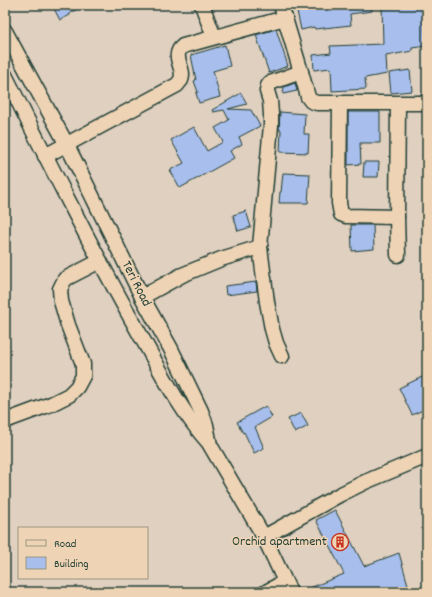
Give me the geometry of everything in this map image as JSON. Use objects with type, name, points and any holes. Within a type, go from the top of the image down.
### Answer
[{"type":"street","points":[[202,5],[214,37]]},
{"type":"street","points":[[45,156],[177,85],[181,80],[182,75],[177,53],[183,46],[214,37],[283,12],[308,97],[311,101],[317,104],[427,103]]},
{"type":"street","name":"Teri Road","points":[[5,31],[67,144],[142,297],[171,349],[201,412],[206,425],[210,445],[264,537],[287,587]]},
{"type":"street","points":[[282,356],[272,329],[260,247],[272,114],[267,91],[270,83],[301,72]]},
{"type":"street","points":[[5,75],[45,156],[100,261],[179,404],[196,429],[210,445]]},
{"type":"street","points":[[340,103],[339,204],[341,214],[346,216],[397,217]]},
{"type":"street","points":[[398,104],[398,255]]},
{"type":"street","points":[[142,297],[182,275],[221,259],[260,247]]},
{"type":"street","points":[[5,421],[51,404],[69,395],[77,387],[83,376],[83,364],[68,325],[61,301],[60,289],[65,279],[100,261]]},
{"type":"street","points":[[264,537],[352,488],[427,456]]},
{"type":"street","points":[[266,592],[287,587]]},
{"type":"building","points":[[52,5],[85,5],[60,20]]},
{"type":"building","points":[[314,5],[372,5],[372,11],[350,14],[351,25],[315,29],[314,27],[301,30],[297,11],[315,8]]},
{"type":"building","points":[[382,5],[423,5],[427,46],[412,48],[412,51],[386,56],[387,74],[365,78],[366,89],[332,91],[331,68],[314,70],[313,55],[331,53],[330,46],[383,44]]},
{"type":"building","points":[[276,29],[288,66],[269,73],[256,35]]},
{"type":"building","points":[[225,45],[230,66],[213,71],[220,97],[199,103],[196,93],[198,92],[194,81],[196,80],[191,55]]},
{"type":"building","points":[[410,70],[412,91],[391,93],[389,73]]},
{"type":"building","points":[[295,83],[297,91],[283,94],[284,87]]},
{"type":"building","points":[[241,93],[247,104],[228,109],[251,110],[260,126],[239,137],[242,144],[230,151],[234,158],[180,188],[170,170],[184,163],[171,140],[194,127],[207,151],[223,142],[215,128],[229,120],[224,110],[213,112],[212,110]]},
{"type":"building","points":[[280,112],[305,114],[304,134],[309,134],[308,153],[280,152]]},
{"type":"building","points":[[348,112],[380,112],[380,143],[360,143],[361,164],[348,165]]},
{"type":"building","points":[[364,162],[379,162],[378,177],[363,177]]},
{"type":"building","points":[[283,173],[310,174],[308,203],[279,203]]},
{"type":"building","points":[[246,211],[251,227],[238,231],[233,215]]},
{"type":"building","points":[[351,225],[373,225],[374,249],[352,251]]},
{"type":"building","points":[[256,282],[257,291],[226,295],[225,286]]},
{"type":"building","points":[[422,377],[427,386],[427,408],[412,415],[399,388]]},
{"type":"building","points":[[266,406],[272,417],[255,427],[264,448],[254,453],[244,432],[243,433],[237,422]]},
{"type":"building","points":[[301,413],[308,426],[295,433],[288,419]]},
{"type":"building","points":[[335,510],[364,566],[399,553],[410,592],[300,592],[344,574],[316,520]]},
{"type":"place","name":"Orchid apartment","points":[[340,542]]}]
